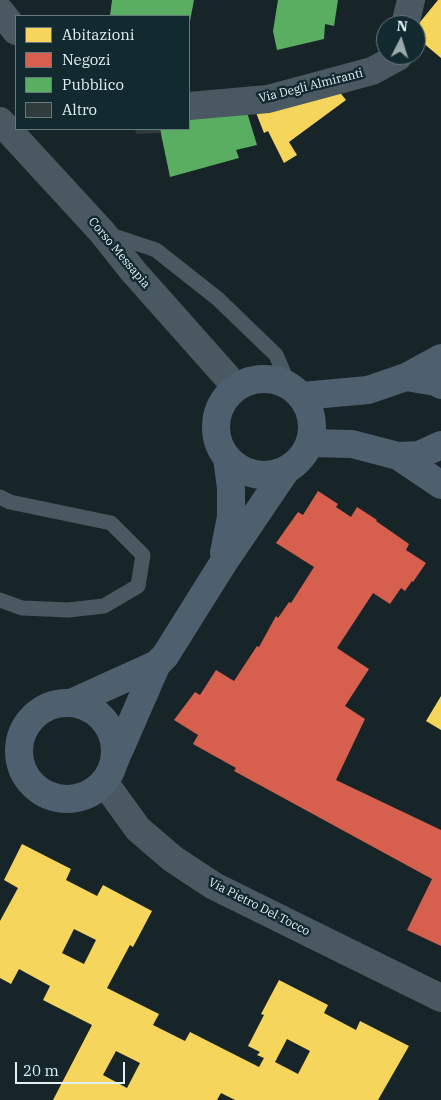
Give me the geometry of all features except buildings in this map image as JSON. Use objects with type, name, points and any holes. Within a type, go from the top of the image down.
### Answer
[{"type":"main road","points":[[295,391],[338,394],[368,390],[406,377],[441,358]]},
{"type":"main road","points":[[406,377],[436,382],[441,385]]},
{"type":"main road","points":[[70,703],[157,664],[165,656],[222,565],[287,469],[305,453],[310,442],[313,426],[310,410],[295,391],[276,380],[262,378],[249,380],[236,387],[226,396],[219,408],[216,434],[227,458],[231,488],[231,517],[222,565]]},
{"type":"main road","points":[[310,442],[352,444],[398,456],[441,485]]},
{"type":"main road","points":[[398,456],[419,454],[441,445]]},
{"type":"main road","points":[[227,458],[240,469],[255,474],[272,474],[287,469]]},
{"type":"main road","points":[[108,774],[114,752],[113,738],[107,725],[97,714],[85,706],[70,703],[56,704],[42,710],[11,739],[19,748],[20,763],[26,776],[42,792],[64,798],[78,797],[92,791],[108,774],[157,664]]},
{"type":"street","points":[[407,15],[411,0]]},
{"type":"street","points":[[0,10],[15,30]]},
{"type":"street","name":"Via Degli Almiranti","points":[[190,106],[268,98],[372,71],[384,65]]},
{"type":"street","name":"Corso Messapia","points":[[0,121],[102,232],[133,271],[236,387]]},
{"type":"street","name":"Via Pietro Del Tocco","points":[[108,774],[138,829],[172,859],[214,886],[441,998]]},
{"type":"lane","points":[[102,232],[156,250],[218,299],[276,355],[295,391]]},
{"type":"lane","points":[[0,496],[10,502],[111,523],[143,555],[138,586],[104,606],[68,610],[22,608],[0,600]]}]
